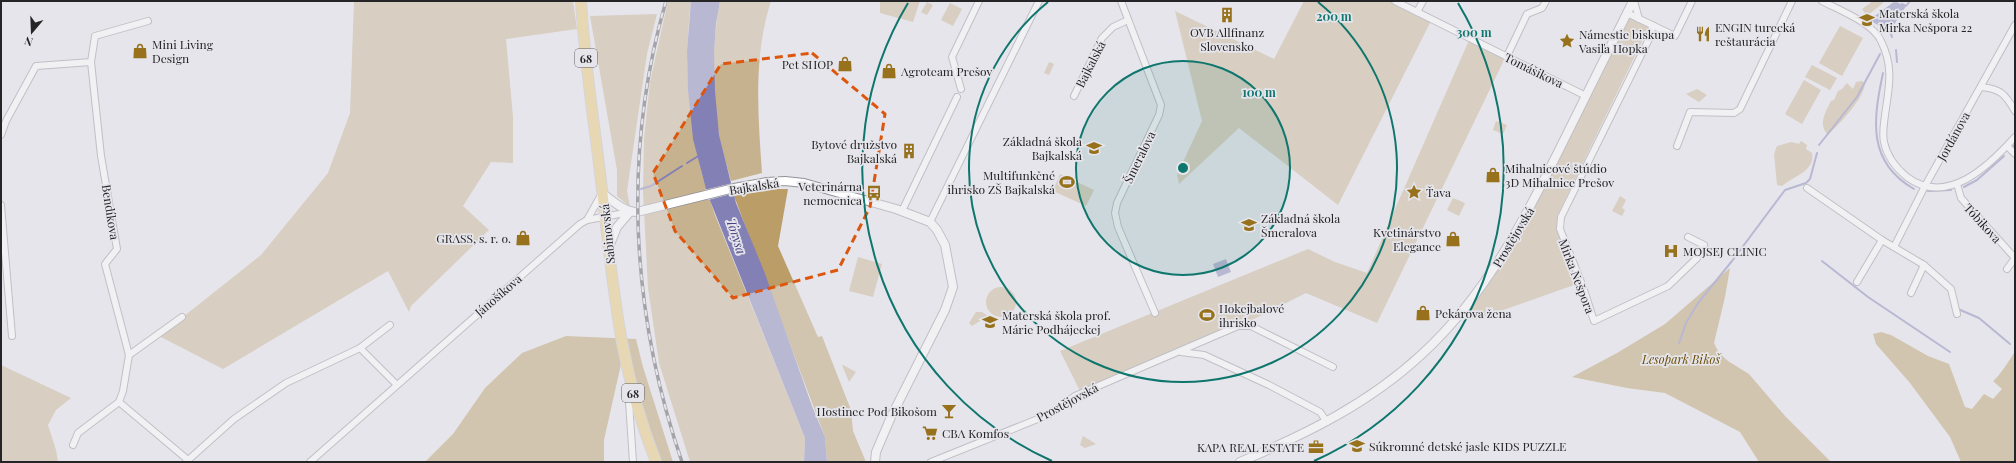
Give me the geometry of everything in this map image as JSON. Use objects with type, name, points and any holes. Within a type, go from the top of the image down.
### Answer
[{"type":"main road","name":"Sabinovská","points":[[581,1],[608,250],[618,322],[627,372],[645,433],[656,462]]},
{"type":"street","points":[[961,89],[952,57],[979,1]]},
{"type":"street","points":[[875,462],[876,452],[891,418],[945,310],[953,287],[944,245],[938,230],[930,222],[1039,1]]},
{"type":"street","name":"Šmeralova","points":[[1121,1],[1161,105],[1160,115],[1117,203],[1115,213],[1118,226],[1155,313]]},
{"type":"street","name":"Tomášikova","points":[[1395,1],[1586,96]]},
{"type":"street","points":[[1418,12],[1423,1]]},
{"type":"street","points":[[1507,56],[1526,14],[1542,8],[1546,1]]},
{"type":"street","points":[[1633,1],[1639,19]]},
{"type":"street","name":"Prostějovská","points":[[1240,462],[1327,422],[1365,399],[1420,357],[1466,307],[1501,259],[1528,212],[1633,1]]},
{"type":"street","points":[[1627,13],[1675,36],[1692,1]]},
{"type":"street","points":[[1677,146],[1690,112],[1734,113],[1740,109],[1792,1]]},
{"type":"street","points":[[1822,1],[1873,30],[1881,39],[1890,65],[1890,84],[1883,131],[1884,143],[1890,157],[1898,169],[1910,179],[1925,186],[1934,187],[1957,184],[1973,177],[2015,137]]},
{"type":"street","name":"Bajkalská","points":[[1074,96],[1102,38],[1113,27],[1128,20]]},
{"type":"street","points":[[1,135],[6,121],[36,66],[90,62],[95,36],[148,21]]},
{"type":"street","name":"Mirka Nešpora","points":[[1652,25],[1651,35],[1561,217],[1560,229],[1583,287],[1594,320],[1668,286],[1697,258],[1704,245],[1688,237]]},
{"type":"street","name":"Jordánova","points":[[1894,247],[1925,186],[2015,25]]},
{"type":"street","name":"Bendíkova","points":[[90,62],[101,156],[117,249],[105,264],[129,355],[123,391],[119,402]]},
{"type":"street","points":[[1981,87],[1999,91],[2006,97],[2015,111]]},
{"type":"street","points":[[902,211],[957,97]]},
{"type":"street","points":[[2007,146],[2015,154]]},
{"type":"street","name":"Bajkalská","points":[[605,217],[653,209],[734,188],[767,182],[804,182],[902,211],[930,222]]},
{"type":"street","name":"Tóbikova","points":[[1957,184],[1961,198],[2015,258],[2007,269]]},
{"type":"street","points":[[1806,188],[1882,240],[1924,265],[1951,289],[1957,314]]},
{"type":"street","points":[[587,220],[602,193],[630,212],[617,227],[608,250]]},
{"type":"street","points":[[1,205],[12,336]]},
{"type":"street","points":[[587,220],[605,217]]},
{"type":"street","name":"Jánošíkova","points":[[310,462],[397,384],[587,220]]},
{"type":"street","points":[[1857,282],[1882,240]]},
{"type":"street","points":[[1911,294],[1924,265]]},
{"type":"street","points":[[129,355],[182,317]]},
{"type":"street","points":[[73,445],[78,433],[119,402],[187,461],[234,419],[286,383],[360,348],[390,325]]},
{"type":"street","name":"Prostějovská","points":[[931,462],[1050,414],[1075,396],[1181,352],[1238,326],[1251,326],[1333,367]]},
{"type":"street","points":[[1204,355],[1206,341]]},
{"type":"street","points":[[360,348],[397,384]]},
{"type":"street","name":"Prostějovská","points":[[1181,352],[1204,355],[1318,411],[1327,422]]},
{"type":"street","points":[[627,372],[633,462]]},
{"type":"highlighted area","points":[[812,53],[885,114],[870,207],[838,270],[733,298],[675,231],[653,173],[721,64]]},
{"type":"shaded area","points":[[354,1],[573,1],[577,29],[506,39],[513,117],[513,163],[491,162],[463,206],[489,230],[411,306],[409,312],[388,271],[223,369],[159,336],[261,255],[328,173],[350,113]]},
{"type":"shaded area","points":[[668,1],[691,1],[687,55],[688,82],[690,109],[699,163],[715,215],[805,438],[804,462],[690,462],[659,363],[648,288],[643,192],[644,138],[650,82]]},
{"type":"shaded area","points":[[720,1],[771,1],[761,43],[759,65],[758,108],[762,173],[731,181],[716,120],[714,51]]},
{"type":"shaded area","points":[[880,1],[920,1],[913,22],[880,13]]},
{"type":"shaded area","points":[[1304,1],[1394,1],[1432,19],[1338,205],[1239,128],[1179,184],[1177,175],[1202,121],[1175,11],[1274,59]]},
{"type":"shaded area","points":[[1873,1],[1882,1],[1883,3],[1867,16],[1862,9]]},
{"type":"shaded area","points":[[927,2],[933,5],[927,15],[921,12]]},
{"type":"shaded area","points":[[950,3],[962,9],[953,26],[941,20]]},
{"type":"shaded area","points":[[657,14],[647,54],[627,191],[630,207],[617,196],[617,170],[590,16]]},
{"type":"shaded area","points":[[1624,15],[1650,25],[1557,216],[1577,284],[1475,320],[1460,311],[1513,248],[1584,96]]},
{"type":"shaded area","points":[[1840,26],[1863,38],[1842,76],[1819,63]]},
{"type":"shaded area","points":[[1470,38],[1506,56],[1377,323],[1306,293],[1248,322],[1082,395],[1060,351],[1308,249],[1335,262],[1367,273]]},
{"type":"shaded area","points":[[1049,62],[1054,64],[1049,75],[1044,73]]},
{"type":"shaded area","points":[[1812,65],[1837,78],[1830,90],[1805,77]]},
{"type":"shaded area","points":[[1804,80],[1821,90],[1802,124],[1785,114]]},
{"type":"shaded area","points":[[1862,81],[1865,83],[1864,89],[1856,104],[1828,135],[1823,127],[1823,123],[1831,101],[1834,100],[1838,91],[1847,83],[1853,89],[1856,82]]},
{"type":"shaded area","points":[[1697,89],[1707,95],[1699,102],[1686,94]]},
{"type":"shaded area","points":[[1496,121],[1507,125],[1503,134],[1493,130]]},
{"type":"shaded area","points":[[1801,141],[1807,145],[1806,149],[1812,153],[1810,165],[1802,173],[1782,186],[1777,185],[1774,154],[1777,146],[1791,142],[1799,144]]},
{"type":"shaded area","name":"Multifunkčné ihrisko ZŠ Bajkalská","points":[[1060,174],[1094,190],[1086,206],[1053,191]]},
{"type":"shaded area","points":[[1620,196],[1626,200],[1622,208],[1625,210],[1622,216],[1612,211]]},
{"type":"shaded area","points":[[1453,198],[1465,203],[1459,216],[1447,210]]},
{"type":"shaded area","points":[[858,257],[882,264],[873,297],[849,291]]},
{"type":"shaded area","points":[[1001,287],[1011,292],[1016,302],[1011,312],[1001,317],[991,312],[986,302],[991,292]]},
{"type":"shaded area","points":[[1026,310],[1028,315],[1016,320],[1014,315]]},
{"type":"shaded area","points":[[976,312],[982,312],[988,316],[972,326],[969,323]]},
{"type":"shaded area","points":[[1,365],[71,398],[56,410],[48,425],[56,450],[58,462],[1,462]]},
{"type":"shaded area","points":[[842,365],[856,372],[849,382]]},
{"type":"shaded area","points":[[1083,436],[1096,444],[1085,448],[1080,445]]},
{"type":"green space","points":[[765,189],[788,189],[778,246],[818,337],[822,336],[851,410],[853,431],[866,462],[827,462],[825,437],[734,196]]},
{"type":"green space","name":"Lesopark Bikoš","points":[[1730,268],[1714,343],[1719,353],[1728,361],[1749,374],[1785,416],[1831,462],[1759,462],[1740,432],[1665,393],[1627,388],[1572,377],[1617,353],[1665,324]]},
{"type":"green space","points":[[1881,332],[1891,335],[1928,356],[1949,364],[1965,407],[1972,409],[1984,394],[1993,399],[2002,389],[1993,381],[2015,351],[2015,462],[1961,462],[1950,437],[1910,383],[1876,344],[1873,334]]},
{"type":"green space","points":[[566,336],[636,339],[643,367],[673,462],[661,462],[624,351],[604,440],[604,462],[425,462],[453,434],[485,388],[522,353]]},
{"type":"water","name":"Torysa","points":[[691,1],[720,1],[716,24],[714,52],[715,91],[719,135],[736,203],[764,271],[812,406],[825,437],[827,462],[804,462],[805,438],[707,193],[693,139],[688,90],[687,51]]},
{"type":"water","points":[[1896,2],[1906,6],[1890,31],[1871,20]]},
{"type":"water","points":[[1226,259],[1231,272],[1218,277],[1213,264]]},
{"type":"pier","points":[[733,183],[735,193],[708,200],[704,190]]},
{"type":"waterway","points":[[1902,4],[1906,6],[1910,1]]},
{"type":"waterway","points":[[1892,37],[1890,31],[1871,20],[1894,3]]},
{"type":"waterway","points":[[1896,50],[1897,62]]},
{"type":"waterway","points":[[1819,145],[1857,97],[1880,54]]},
{"type":"waterway","points":[[1883,73],[1877,107],[1876,123],[1877,138],[1881,153],[1888,166],[1899,178],[1914,189]]},
{"type":"waterway","points":[[1679,343],[1686,323],[1698,303],[1732,261],[1785,190],[1806,183],[1810,179],[1817,153]]},
{"type":"waterway","points":[[687,163],[700,155]]},
{"type":"waterway","points":[[1964,187],[1977,180],[2004,156]]},
{"type":"waterway","points":[[641,189],[651,186],[682,166]]},
{"type":"waterway","points":[[1928,191],[1951,190]]},
{"type":"waterway","points":[[1822,261],[1868,297],[1950,352]]},
{"type":"waterway","points":[[1958,309],[1979,318],[2010,344]]},
{"type":"railway","points":[[666,1],[652,58],[643,116],[638,174],[638,233],[643,291],[652,348],[665,406],[682,462]]},
{"type":"place","name":"OVB Allfinanz Slovensko","points":[[1227,15]]},
{"type":"place","name":"Materská škola Mirka Nešpora 22","points":[[1867,20]]},
{"type":"place","name":"ENGIN turecká reštaurácia","points":[[1703,34]]},
{"type":"place","name":"Námestie biskupa Vasiľa Hopka","points":[[1567,41]]},
{"type":"place","name":"Mini Living Design","points":[[140,51]]},
{"type":"place","name":"Pet SHOP","points":[[845,64]]},
{"type":"place","name":"Agroteam Prešov","points":[[889,71]]},
{"type":"place","name":"Základná škola Bajkalská","points":[[1094,148]]},
{"type":"place","name":"Bytové družstvo Bajkalská","points":[[909,151]]},
{"type":"place","name":"Mihalnicové štúdio 3D Mihalnice Prešov","points":[[1493,175]]},
{"type":"place","name":"Multifunkčné ihrisko ZŠ Bajkalská","points":[[1067,182]]},
{"type":"place","name":"Ťava","points":[[1414,192]]},
{"type":"place","name":"Veterinárna nemocnica","points":[[874,193]]},
{"type":"place","name":"Základná škola Šmeralova","points":[[1249,225]]},
{"type":"place","name":"GRASS, s. r. o.","points":[[523,238]]},
{"type":"place","name":"Kvetinárstvo Elegance","points":[[1453,239]]},
{"type":"place","name":"MOJSEJ CLINIC","points":[[1671,251]]},
{"type":"place","name":"Pekárova žena","points":[[1423,313]]},
{"type":"place","name":"Hokejbalové ihrisko","points":[[1207,315]]},
{"type":"place","name":"Materská škola prof. Márie Podhájeckej","points":[[990,322]]},
{"type":"place","name":"Hostinec Pod Bikošom","points":[[949,411]]},
{"type":"place","name":"CBA Komfos","points":[[930,433]]},
{"type":"place","name":"Súkromné detské jasle KIDS PUZZLE","points":[[1357,446]]},
{"type":"place","name":"KAPA REAL ESTATE","points":[[1316,447]]}]
